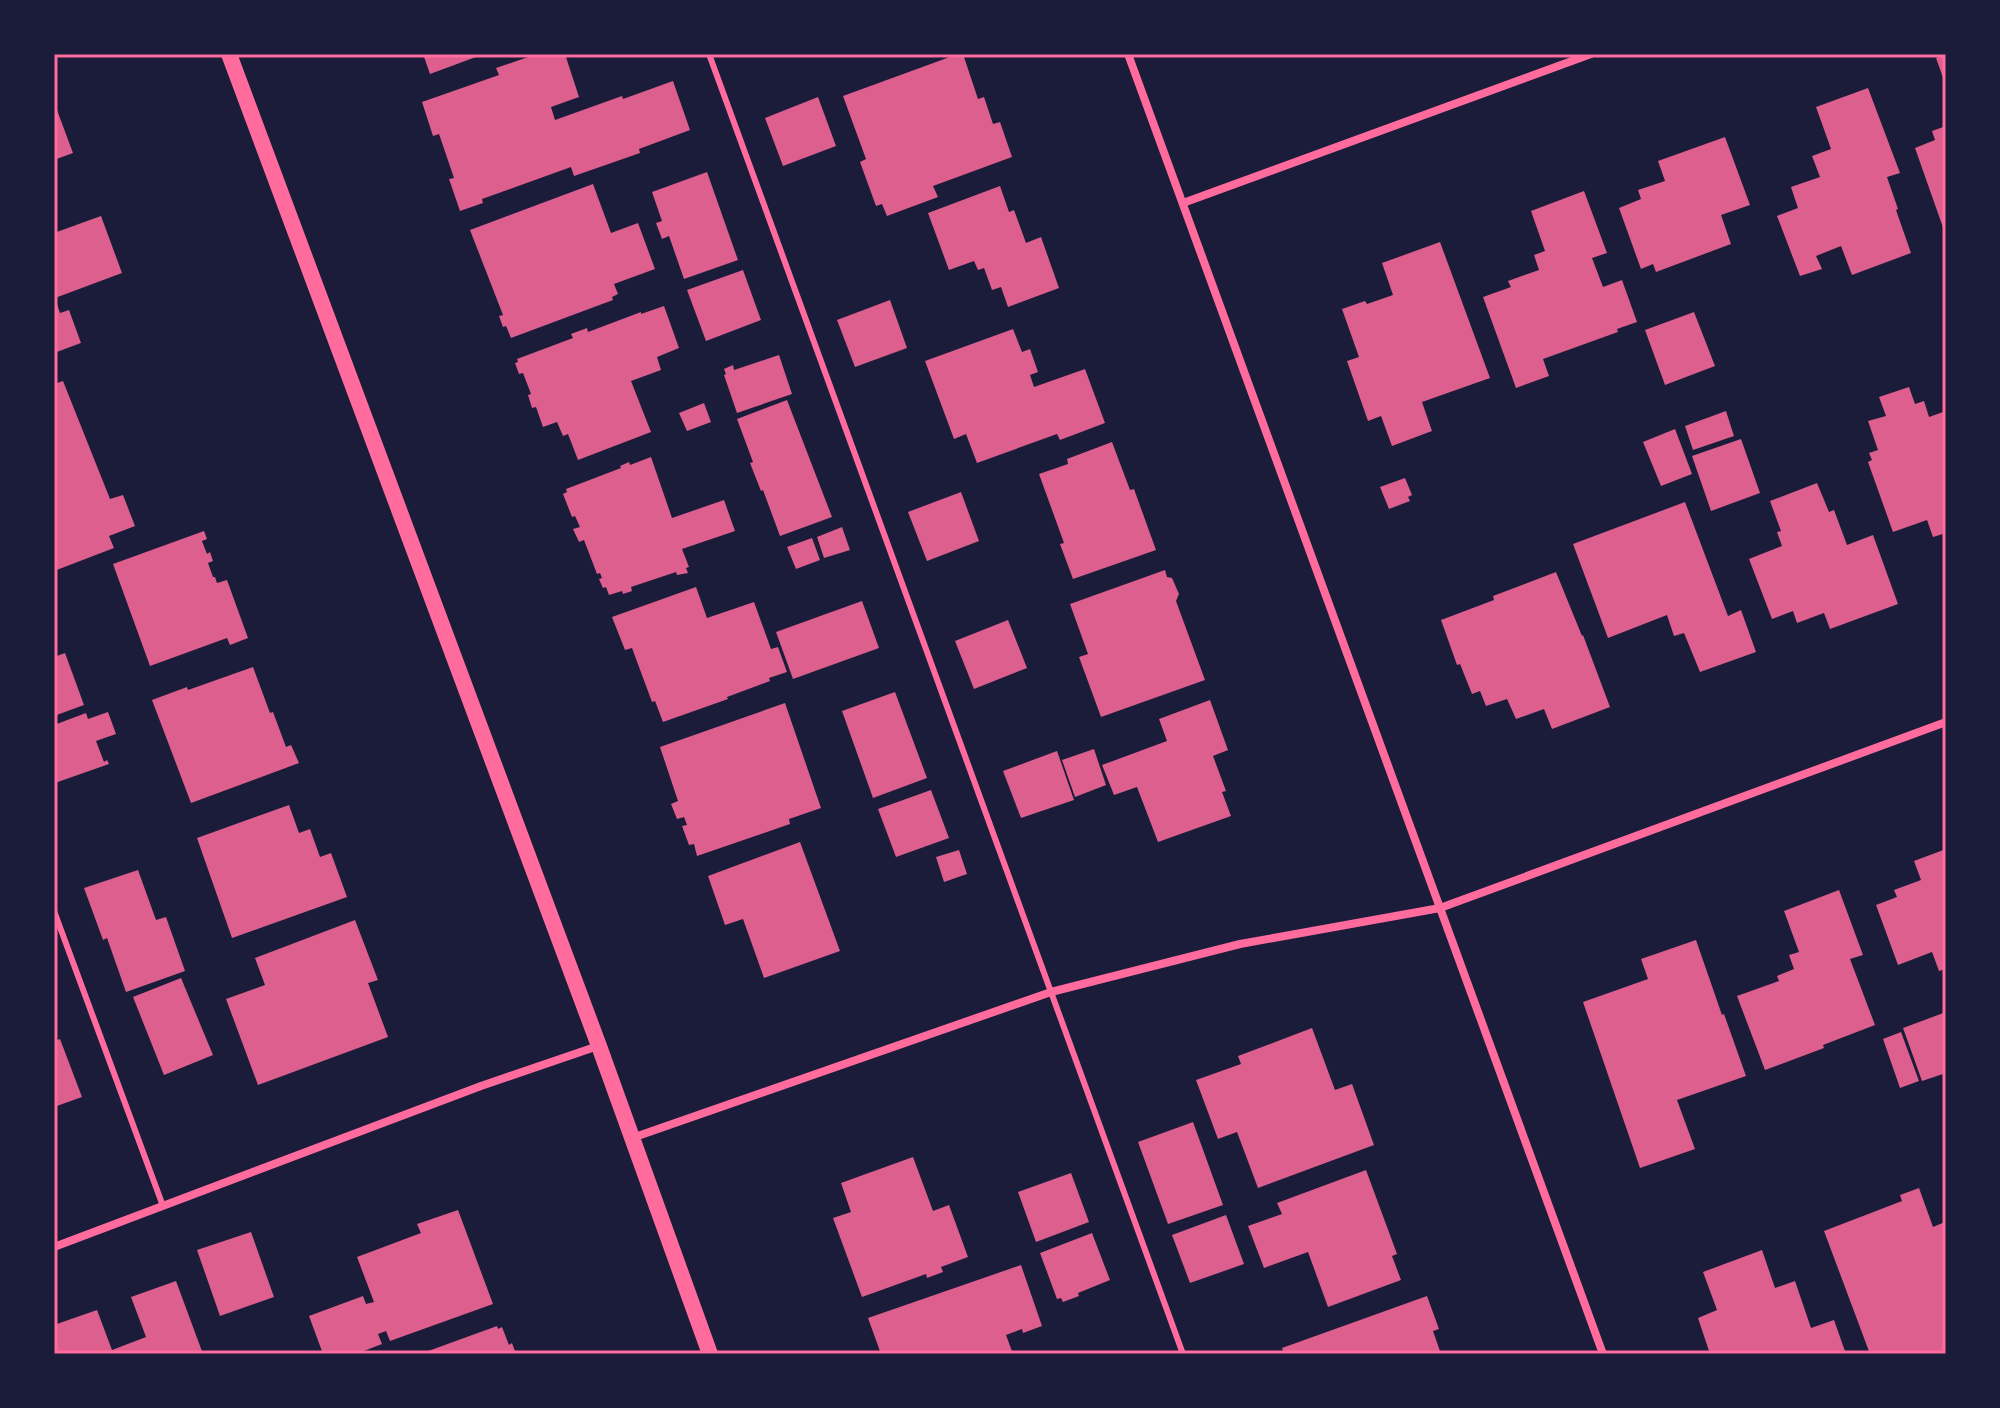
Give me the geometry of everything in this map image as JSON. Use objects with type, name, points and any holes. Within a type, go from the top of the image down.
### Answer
[{"type":"main road","points":[[229,54],[599,1046],[710,1354]]},
{"type":"street","points":[[1128,54],[1603,1354]]},
{"type":"street","points":[[1183,203],[1591,54]]},
{"type":"street","points":[[632,1138],[1051,992],[1240,944],[1440,908],[1946,722]]},
{"type":"street","points":[[54,1247],[481,1086],[599,1046]]},
{"type":"lane","points":[[709,54],[1183,1354]]},
{"type":"lane","points":[[54,911],[163,1206]]},
{"type":"building","points":[[423,54],[484,54],[430,74]]},
{"type":"building","points":[[537,54],[565,54],[579,97],[551,107],[555,120],[673,81],[690,130],[639,149],[640,153],[574,176],[571,167],[482,199],[483,203],[460,211],[449,179],[454,178],[439,134],[433,136],[422,102],[499,75],[496,68]]},
{"type":"building","points":[[963,54],[978,99],[984,97],[993,124],[1000,122],[1012,157],[933,186],[938,197],[887,216],[882,204],[876,206],[860,162],[866,159],[843,96]]},
{"type":"building","points":[[1946,54],[1946,86],[1936,58]]},
{"type":"building","points":[[1868,88],[1900,173],[1887,177],[1911,253],[1852,275],[1841,246],[1816,256],[1822,269],[1800,276],[1777,216],[1798,208],[1791,187],[1820,177],[1812,156],[1831,149],[1816,107]]},
{"type":"building","points":[[818,97],[836,146],[783,166],[765,118]]},
{"type":"building","points":[[54,102],[73,153],[54,160]]},
{"type":"building","points":[[1946,126],[1946,236],[1915,148],[1935,140],[1932,131]]},
{"type":"building","points":[[1725,137],[1750,205],[1721,215],[1731,244],[1656,272],[1653,264],[1641,269],[1619,208],[1641,199],[1638,190],[1665,181],[1658,161]]},
{"type":"building","points":[[707,172],[738,260],[684,279],[669,236],[662,239],[656,223],[662,221],[652,192]]},
{"type":"building","points":[[593,184],[611,233],[638,223],[655,269],[614,284],[618,294],[612,297],[613,300],[511,338],[506,326],[503,327],[499,316],[503,315],[470,230]]},
{"type":"building","points":[[1000,186],[1009,212],[1014,210],[1026,243],[1041,237],[1059,288],[1008,307],[1001,287],[992,290],[984,268],[978,270],[974,261],[949,270],[928,213]]},
{"type":"building","points":[[1584,191],[1607,253],[1592,258],[1603,287],[1622,280],[1637,322],[1543,359],[1549,376],[1516,388],[1483,297],[1511,287],[1508,281],[1539,270],[1534,255],[1545,251],[1531,211]]},
{"type":"building","points":[[101,216],[122,273],[55,298],[60,313],[69,310],[81,343],[54,353],[54,233]]},
{"type":"building","points":[[1440,242],[1490,378],[1422,402],[1432,431],[1392,446],[1381,416],[1368,421],[1347,361],[1359,357],[1342,309],[1393,295],[1382,263]]},
{"type":"building","points":[[743,270],[761,320],[706,341],[687,290]]},
{"type":"building","points":[[890,300],[907,348],[855,367],[837,320]]},
{"type":"building","points":[[664,306],[679,348],[657,357],[661,370],[631,381],[651,432],[578,460],[568,434],[563,436],[557,422],[543,427],[536,407],[532,408],[528,395],[531,394],[523,373],[519,374],[515,363],[517,359],[573,338],[571,334],[587,328],[588,332]]},
{"type":"building","points":[[1694,312],[1715,366],[1665,385],[1645,330]]},
{"type":"building","points":[[1013,329],[1022,352],[1030,349],[1038,372],[1030,375],[1034,387],[1085,369],[1105,423],[1060,440],[1057,434],[977,463],[966,434],[954,439],[925,361]]},
{"type":"building","points":[[779,355],[792,394],[737,413],[724,369],[733,365],[734,370]]},
{"type":"building","points":[[63,381],[110,499],[123,495],[135,526],[109,536],[114,548],[54,571],[54,384]]},
{"type":"building","points":[[1909,387],[1915,404],[1924,401],[1929,417],[1946,411],[1946,533],[1933,537],[1927,520],[1893,532],[1868,462],[1872,460],[1869,453],[1878,450],[1868,421],[1886,416],[1879,397]]},
{"type":"building","points":[[787,400],[832,517],[780,536],[750,463],[753,462],[737,419]]},
{"type":"building","points":[[704,403],[711,422],[687,431],[679,413]]},
{"type":"building","points":[[1726,411],[1734,436],[1693,450],[1685,426]]},
{"type":"building","points":[[1675,429],[1692,474],[1661,486],[1643,442]]},
{"type":"building","points":[[1741,439],[1760,493],[1711,511],[1692,456]]},
{"type":"building","points":[[1112,442],[1130,490],[1134,489],[1156,550],[1073,579],[1060,544],[1064,543],[1039,474],[1068,464],[1067,459]]},
{"type":"building","points":[[651,457],[672,518],[724,500],[735,531],[682,549],[689,567],[686,568],[688,573],[677,575],[676,572],[631,587],[632,591],[609,595],[606,587],[603,588],[599,579],[602,578],[600,573],[597,574],[584,540],[579,542],[573,529],[580,527],[575,516],[572,517],[563,494],[567,492],[566,489],[629,462],[630,465]]},
{"type":"building","points":[[1405,478],[1412,495],[1408,497],[1410,501],[1389,509],[1380,487]]},
{"type":"building","points":[[1817,483],[1829,512],[1834,510],[1847,545],[1873,535],[1898,604],[1830,629],[1824,613],[1797,623],[1793,611],[1772,619],[1749,559],[1782,546],[1777,532],[1781,531],[1770,501]]},
{"type":"building","points":[[961,492],[979,541],[927,561],[908,512]]},
{"type":"building","points":[[1685,502],[1728,616],[1741,610],[1756,652],[1700,672],[1684,633],[1674,636],[1667,615],[1608,638],[1573,544]]},
{"type":"building","points":[[842,527],[850,550],[824,558],[817,537]]},
{"type":"building","points":[[204,531],[207,539],[202,541],[213,561],[208,563],[213,577],[217,583],[227,580],[248,638],[230,645],[227,638],[150,666],[113,564]]},
{"type":"building","points":[[812,538],[820,560],[796,569],[787,547]]},
{"type":"building","points":[[1165,570],[1179,594],[1176,601],[1205,680],[1101,717],[1079,657],[1088,654],[1070,604]]},
{"type":"building","points":[[1556,572],[1610,707],[1552,729],[1544,709],[1516,719],[1507,699],[1486,706],[1480,691],[1472,694],[1460,664],[1457,665],[1441,620]]},
{"type":"building","points":[[696,587],[707,618],[754,602],[771,649],[778,647],[787,672],[728,699],[663,722],[655,701],[652,702],[632,648],[625,650],[612,617]]},
{"type":"building","points":[[862,601],[879,648],[793,679],[776,632]]},
{"type":"building","points":[[1008,620],[1027,668],[974,689],[955,641]]},
{"type":"building","points":[[65,653],[84,705],[54,716],[54,657]]},
{"type":"building","points":[[253,667],[286,747],[291,745],[299,763],[191,803],[152,700]]},
{"type":"building","points":[[895,692],[927,778],[873,798],[842,711]]},
{"type":"building","points":[[1210,700],[1228,750],[1213,756],[1231,816],[1158,842],[1137,787],[1114,795],[1102,765],[1167,741],[1159,719]]},
{"type":"building","points":[[785,703],[821,808],[789,819],[790,824],[697,856],[694,844],[689,845],[682,826],[687,825],[684,817],[677,819],[671,804],[678,801],[660,747]]},
{"type":"building","points":[[108,712],[116,734],[96,741],[104,762],[107,760],[109,764],[55,783],[54,725],[86,713],[88,719]]},
{"type":"building","points":[[1094,749],[1106,785],[1075,797],[1062,760]]},
{"type":"building","points":[[1057,751],[1074,800],[1021,818],[1003,771]]},
{"type":"building","points":[[931,790],[949,838],[896,857],[878,809]]},
{"type":"building","points":[[289,805],[299,833],[310,829],[320,857],[331,853],[347,897],[232,938],[197,838]]},
{"type":"building","points":[[800,842],[840,951],[764,978],[743,919],[725,925],[708,876]]},
{"type":"building","points":[[1946,849],[1946,969],[1939,971],[1932,952],[1898,965],[1876,905],[1897,897],[1894,890],[1921,880],[1914,861]]},
{"type":"building","points":[[959,850],[967,874],[944,882],[936,857]]},
{"type":"building","points":[[138,870],[156,920],[166,917],[185,971],[126,992],[107,938],[103,940],[84,888]]},
{"type":"building","points":[[1839,890],[1863,955],[1850,959],[1875,1025],[1765,1070],[1737,996],[1779,981],[1777,976],[1794,969],[1789,955],[1799,952],[1784,911]]},
{"type":"building","points":[[355,920],[378,980],[368,983],[388,1037],[258,1085],[226,999],[265,985],[255,958]]},
{"type":"building","points":[[1696,940],[1746,1076],[1677,1100],[1695,1149],[1640,1168],[1583,1002],[1648,979],[1641,959]]},
{"type":"building","points":[[181,978],[213,1055],[164,1075],[133,997]]},
{"type":"building","points":[[1946,1012],[1946,1073],[1922,1081],[1903,1028]]},
{"type":"building","points":[[1312,1028],[1335,1090],[1352,1084],[1374,1145],[1258,1188],[1237,1132],[1218,1139],[1196,1080],[1241,1064],[1238,1056]]},
{"type":"building","points":[[1901,1032],[1919,1081],[1900,1088],[1883,1039]]},
{"type":"building","points":[[60,1039],[82,1097],[54,1107],[54,1041]]},
{"type":"building","points":[[1193,1122],[1223,1205],[1168,1224],[1138,1142]]},
{"type":"building","points":[[913,1157],[933,1211],[949,1205],[968,1257],[941,1267],[943,1272],[927,1278],[926,1274],[862,1297],[833,1218],[851,1212],[841,1183]]},
{"type":"building","points":[[1366,1170],[1397,1254],[1392,1256],[1401,1280],[1328,1307],[1308,1252],[1264,1268],[1248,1226],[1282,1214],[1277,1203]]},
{"type":"building","points":[[1071,1173],[1089,1222],[1036,1242],[1018,1192]]},
{"type":"building","points":[[1919,1188],[1933,1227],[1946,1224],[1946,1354],[1870,1354],[1824,1231],[1902,1201],[1900,1195]]},
{"type":"building","points":[[458,1210],[493,1304],[390,1341],[386,1331],[378,1334],[382,1344],[356,1354],[323,1354],[309,1316],[363,1296],[366,1304],[374,1302],[357,1257],[421,1233],[417,1224]]},
{"type":"building","points":[[1226,1215],[1244,1264],[1190,1283],[1172,1235]]},
{"type":"building","points":[[251,1232],[274,1297],[220,1316],[197,1250]]},
{"type":"building","points":[[1092,1233],[1110,1280],[1063,1302],[1061,1298],[1057,1299],[1040,1253]]},
{"type":"building","points":[[1762,1250],[1775,1288],[1795,1281],[1811,1328],[1834,1320],[1846,1354],[1710,1354],[1698,1318],[1717,1310],[1703,1272]]},
{"type":"building","points":[[1021,1265],[1042,1326],[1006,1335],[1013,1354],[881,1354],[868,1318]]},
{"type":"building","points":[[176,1281],[203,1354],[54,1354],[54,1325],[97,1310],[112,1350],[146,1337],[131,1297]]},
{"type":"building","points":[[1427,1296],[1439,1329],[1433,1331],[1441,1354],[1284,1354],[1282,1348]]},
{"type":"building","points":[[497,1326],[498,1329],[502,1327],[516,1354],[420,1354]]}]
